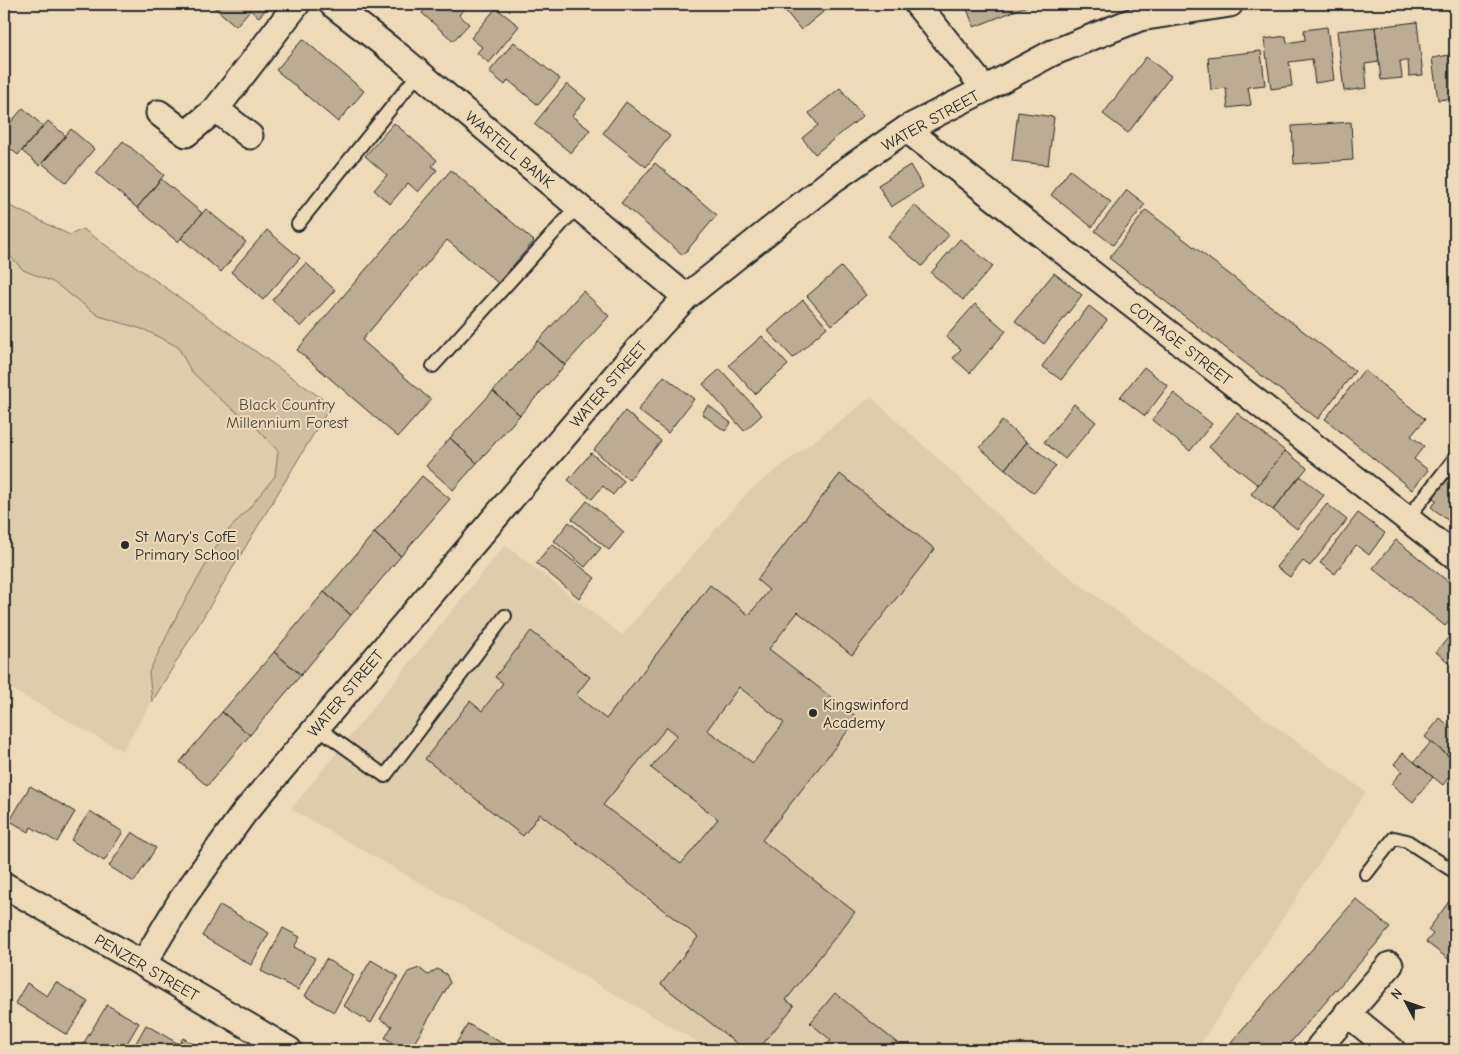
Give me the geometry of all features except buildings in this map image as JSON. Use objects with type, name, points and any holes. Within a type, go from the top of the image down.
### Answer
[{"type":"street","points":[[159,113],[186,134],[216,109],[297,4]]},
{"type":"street","name":"WARTELL BANK","points":[[332,4],[419,73],[686,297]]},
{"type":"street","points":[[917,4],[985,89]]},
{"type":"street","name":"WATER STREET","points":[[143,964],[182,899],[244,813],[632,355],[686,297],[834,179],[906,129],[1052,53],[1140,18],[1230,4]]},
{"type":"street","points":[[216,109],[250,136]]},
{"type":"street","name":"COTTAGE STREET","points":[[906,129],[1455,556]]},
{"type":"street","name":"PENZER STREET","points":[[5,889],[143,964],[289,1050]]},
{"type":"street","points":[[1320,1046],[1390,965]]},
{"type":"street","points":[[1347,1013],[1392,1050]]},
{"type":"lane","points":[[298,224],[419,73]]},
{"type":"lane","points":[[433,366],[578,206]]},
{"type":"lane","points":[[1407,519],[1455,458]]},
{"type":"lane","points":[[317,727],[385,776],[505,616]]},
{"type":"lane","points":[[1366,874],[1394,838],[1407,841],[1455,872]]},
{"type":"shaded area","name":"St Mary's CofE Primary School","points":[[4,203],[70,235],[83,229],[331,405],[122,751],[4,685]]},
{"type":"shaded area","name":"Kingswinford Academy","points":[[871,397],[1052,564],[1366,792],[1201,1043],[1210,1050],[712,1050],[291,809],[505,545],[622,635],[749,491]]},
{"type":"green space","name":"Black Country Millennium Forest","points":[[4,203],[70,235],[83,229],[331,405],[152,702],[149,672],[179,611],[222,537],[275,476],[278,451],[256,427],[220,399],[191,371],[178,347],[145,330],[99,316],[53,282],[23,270],[4,249]]},
{"type":"place","name":"St Mary's CofE Primary School","points":[[125,545]]},
{"type":"place","name":"Kingswinford Academy","points":[[813,713]]}]
